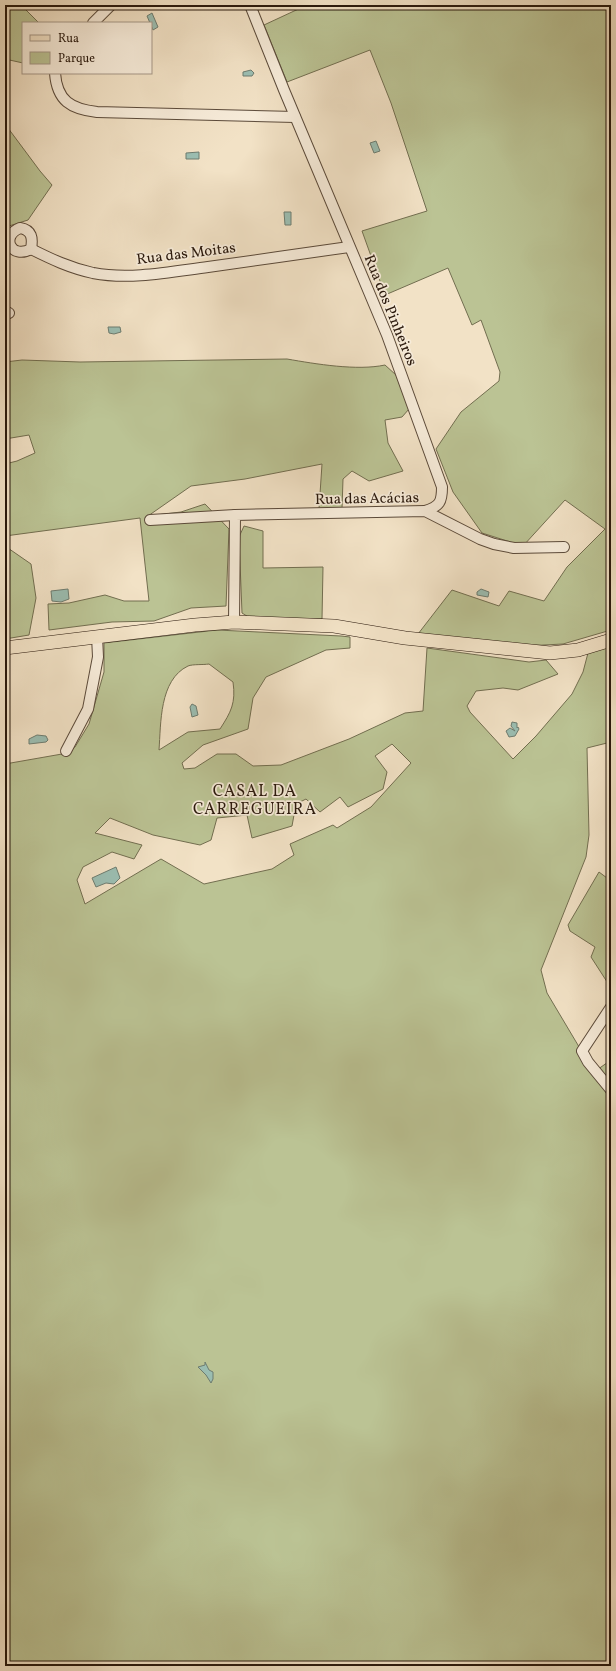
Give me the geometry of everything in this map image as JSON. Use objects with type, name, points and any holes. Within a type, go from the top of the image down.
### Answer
[{"type":"main road","points":[[5,648],[97,636],[234,622],[334,626],[405,638],[554,653],[578,650],[611,640]]},
{"type":"street","points":[[94,22],[111,5]]},
{"type":"street","name":"Rua dos Pinheiros","points":[[250,5],[349,247],[387,335],[442,486],[442,497],[439,503],[425,511]]},
{"type":"street","points":[[55,74],[56,84],[61,96],[69,104],[81,110],[97,112],[295,116]]},
{"type":"street","name":"Rua das Moitas","points":[[31,249],[54,261],[75,269],[94,273],[128,275],[189,269],[349,247]]},
{"type":"street","name":"Rua das Acácias","points":[[150,520],[235,515],[425,511],[494,544],[514,548],[564,547]]},
{"type":"street","points":[[234,622],[235,515]]},
{"type":"street","points":[[66,751],[88,709],[98,658],[97,636]]},
{"type":"street","points":[[611,1007],[582,1050],[588,1062],[611,1090]]},
{"type":"green space","points":[[5,5],[21,5],[38,22],[22,22],[22,63],[5,59]]},
{"type":"green space","points":[[307,5],[611,5],[611,630],[563,644],[524,646],[418,634],[452,590],[499,606],[509,591],[544,601],[567,567],[605,529],[565,500],[523,546],[482,533],[453,492],[436,449],[461,412],[499,381],[500,372],[481,320],[472,325],[448,268],[385,295],[362,231],[427,211],[391,103],[370,50],[287,82],[264,25]]},
{"type":"green space","points":[[5,124],[52,185],[28,220],[9,226],[5,221]]},
{"type":"green space","points":[[287,359],[323,365],[349,367],[374,367],[385,365],[396,375],[409,409],[402,417],[385,420],[388,443],[403,471],[369,481],[352,471],[343,479],[342,509],[319,509],[322,464],[245,479],[191,486],[148,516],[181,512],[205,504],[229,529],[226,606],[191,608],[154,621],[112,622],[49,630],[48,604],[69,603],[105,595],[124,601],[149,601],[140,518],[5,536],[5,464],[17,461],[35,453],[29,435],[5,439],[5,362],[22,360],[80,362]]},
{"type":"green space","points":[[244,526],[263,531],[263,568],[323,567],[322,619],[250,618],[242,613],[239,537]]},
{"type":"green space","points":[[5,546],[31,564],[36,598],[29,635],[5,639]]},
{"type":"green space","points":[[217,630],[350,637],[350,648],[326,650],[266,677],[253,698],[248,729],[203,745],[182,763],[184,769],[195,768],[217,754],[236,754],[253,766],[281,765],[349,739],[405,713],[423,711],[427,648],[529,662],[546,660],[558,674],[518,690],[503,688],[476,691],[467,706],[470,712],[513,759],[536,736],[572,694],[583,672],[588,653],[611,645],[611,742],[587,748],[589,835],[586,857],[541,970],[547,993],[594,1072],[611,1060],[611,1666],[5,1666],[5,764],[62,754],[75,747],[89,724],[104,672],[104,643]],"holes":[[[209,664],[233,682],[233,702],[227,717],[220,729],[188,732],[159,750],[163,704],[172,681],[188,666]],[[392,744],[411,763],[371,807],[337,828],[333,825],[290,844],[294,855],[272,869],[204,884],[161,859],[85,904],[77,880],[83,867],[112,852],[134,859],[142,845],[95,833],[110,818],[153,835],[200,845],[211,840],[217,818],[247,815],[252,838],[292,826],[296,804],[306,799],[320,812],[340,797],[348,807],[383,789],[387,772],[375,756]]]},
{"type":"green space","points":[[599,872],[611,881],[611,988],[591,957],[595,947],[570,931],[568,925]]},
{"type":"water","points":[[152,13],[158,27],[153,30],[152,22],[150,22],[147,16]]},
{"type":"water","points":[[251,70],[254,73],[252,76],[243,76],[243,72]]},
{"type":"water","points":[[376,141],[380,151],[374,153],[370,143]]},
{"type":"water","points":[[199,152],[199,159],[186,159],[186,153]]},
{"type":"water","points":[[284,212],[291,212],[291,225],[285,225]]},
{"type":"water","points":[[108,327],[120,327],[121,332],[114,334],[109,333]]},
{"type":"water","points":[[68,589],[69,599],[61,602],[52,601],[51,591]]},
{"type":"water","points":[[481,589],[489,592],[488,597],[477,595],[477,592]]},
{"type":"water","points":[[192,704],[196,706],[198,715],[192,717],[190,707]]},
{"type":"water","points":[[512,722],[517,723],[517,728],[518,727],[519,729],[515,736],[509,737],[506,731],[510,728],[515,731],[511,726]]},
{"type":"water","points":[[37,735],[46,736],[48,740],[46,742],[29,744],[29,739]]},
{"type":"water","points":[[116,867],[120,878],[114,884],[106,883],[96,887],[92,878]]},
{"type":"water","points":[[205,1362],[209,1370],[213,1372],[213,1379],[211,1383],[198,1367],[205,1365]]},
{"type":"district","name":"CASAL DA CARREGUEIRA","points":[[255,799]]}]
